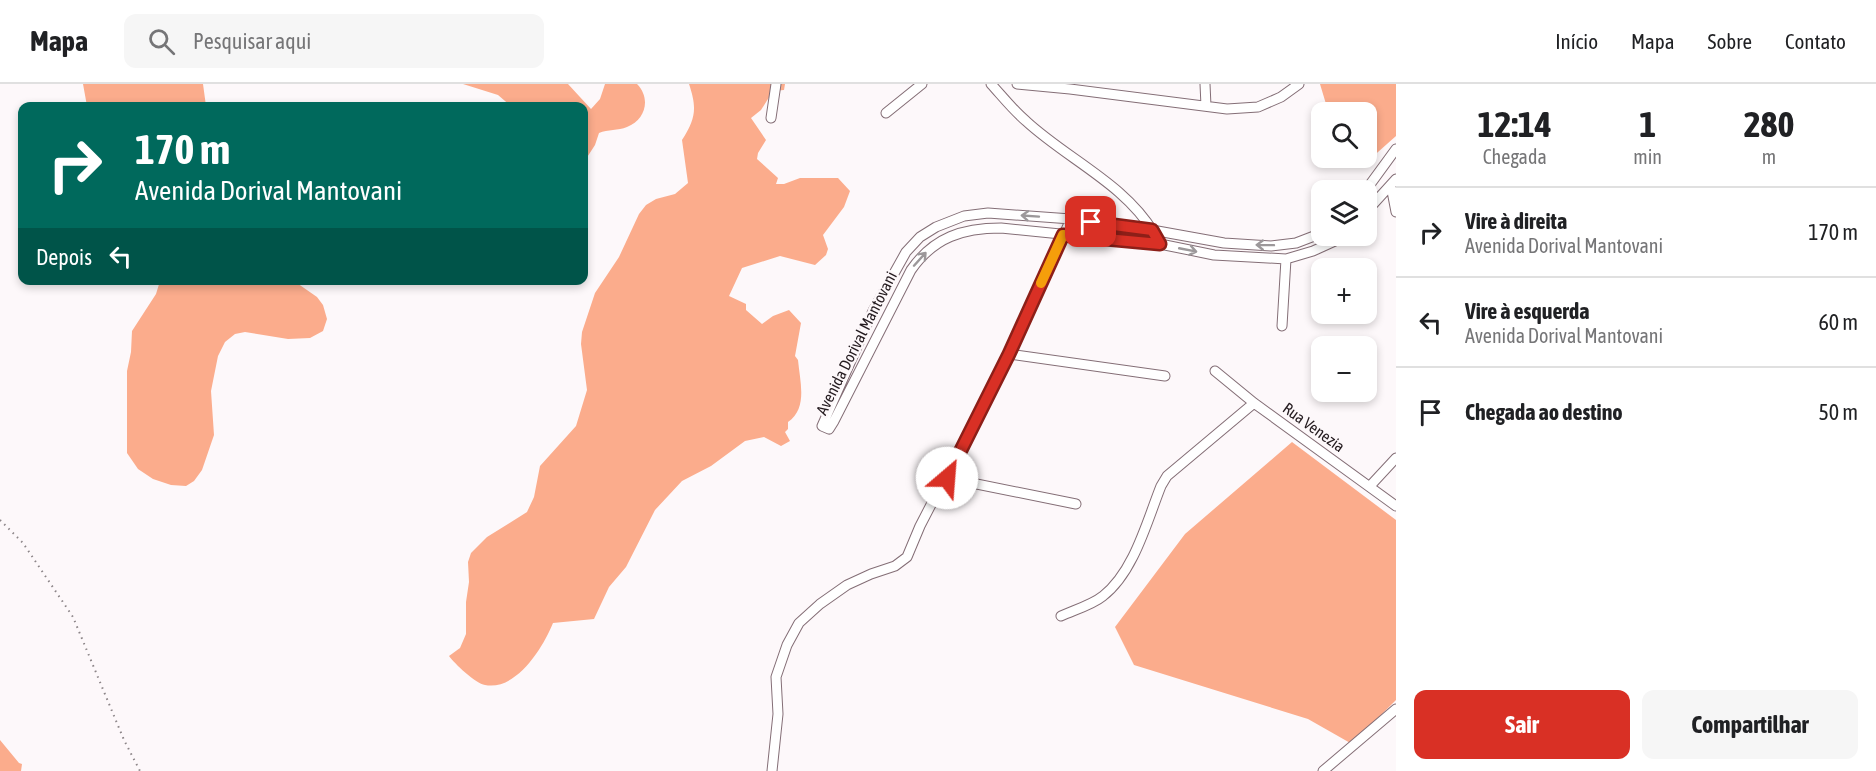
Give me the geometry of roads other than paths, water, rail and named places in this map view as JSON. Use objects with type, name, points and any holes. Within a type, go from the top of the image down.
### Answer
[{"type":"street","points":[[771,118],[776,84]]},
{"type":"street","points":[[886,113],[922,84]]},
{"type":"street","points":[[991,84],[1026,121],[1141,213],[1160,244]]},
{"type":"street","points":[[1017,84],[1070,86],[1227,109],[1258,107],[1281,97],[1299,84]]},
{"type":"street","points":[[1205,84],[1206,106]]},
{"type":"street","points":[[1373,180],[1396,149]]},
{"type":"street","points":[[1394,182],[1392,201],[1396,212]]},
{"type":"street","points":[[1377,200],[1394,182]]},
{"type":"street","name":"Avenida Dorival Mantovani","points":[[1311,237],[1296,243],[1271,246],[1224,243],[1071,219],[988,213],[964,216],[936,226],[920,237],[906,252],[873,311],[828,409],[823,428],[829,429],[834,421],[911,270],[921,256],[949,236],[976,228],[1001,228],[1160,244],[1215,255],[1286,259],[1313,251],[1321,246]]},
{"type":"street","points":[[772,771],[778,714],[776,677],[787,645],[799,623],[820,604],[847,585],[895,566],[907,557],[1009,354],[1071,219]]},
{"type":"street","points":[[1282,326],[1286,259]]},
{"type":"street","points":[[1009,354],[1165,376]]},
{"type":"street","name":"Rua Venezia","points":[[1215,371],[1254,403],[1396,506]]},
{"type":"street","points":[[1061,616],[1102,597],[1121,578],[1167,476],[1254,403]]},
{"type":"street","points":[[1370,486],[1396,458]]},
{"type":"street","points":[[947,478],[1076,504]]},
{"type":"street","points":[[1323,771],[1396,709]]}]
